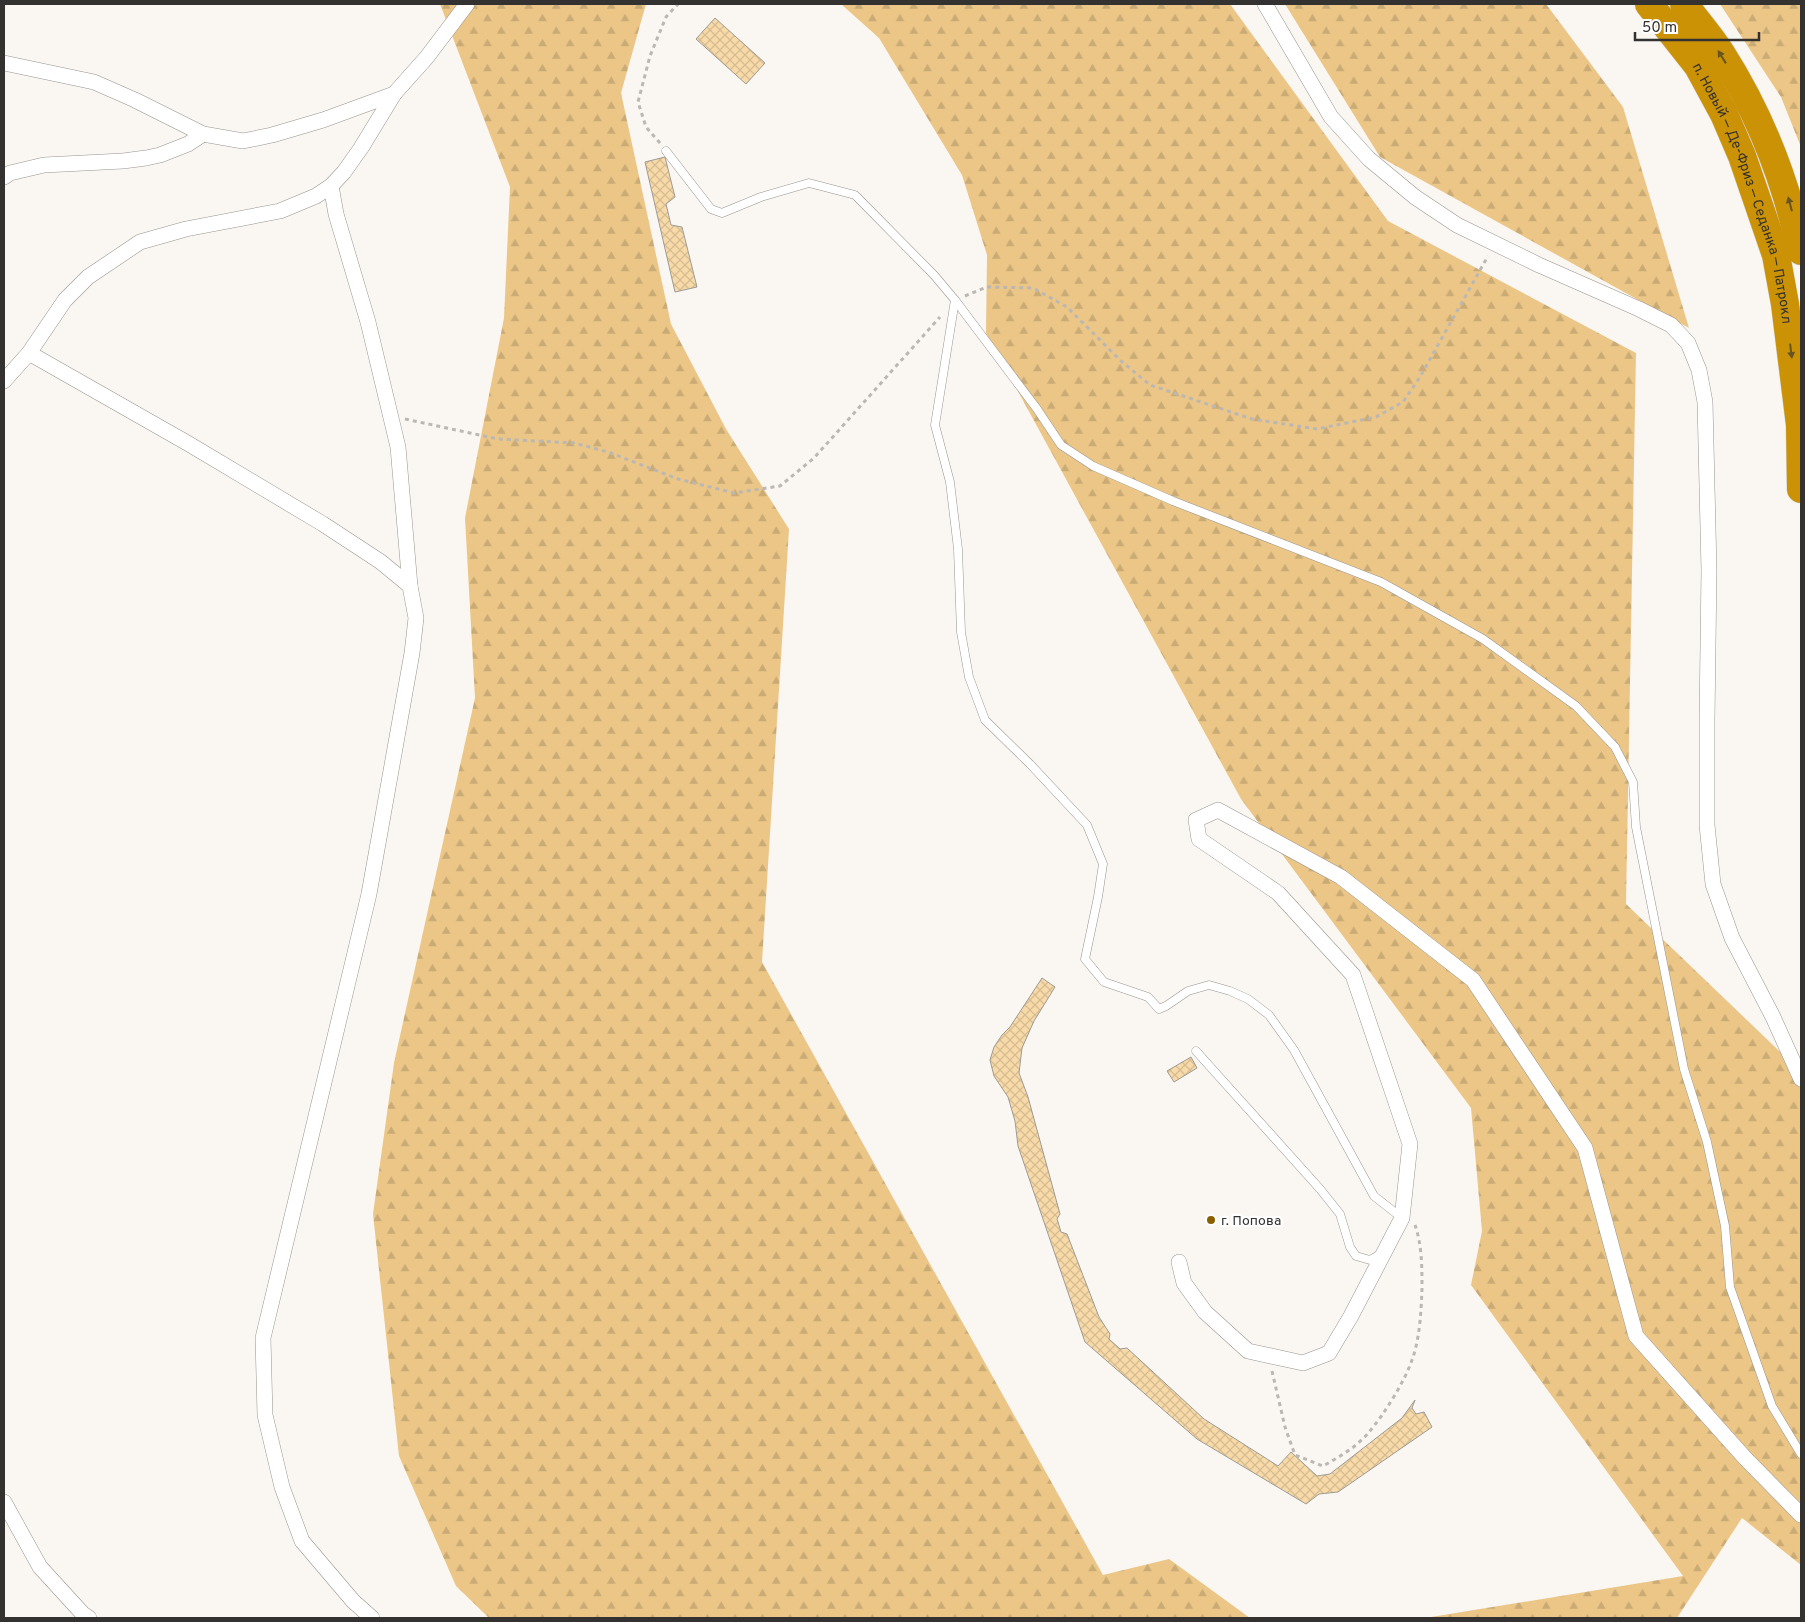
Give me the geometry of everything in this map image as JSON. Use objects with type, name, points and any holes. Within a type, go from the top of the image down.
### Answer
[{"type":"highway","name":"п. Новый — Де-Фриз — Седанка — Патрокл","points":[[1649,4],[1698,66],[1724,114],[1742,156],[1776,255],[1785,304],[1800,425],[1801,489]]},
{"type":"highway","name":"п. Новый — Де-Фриз — Седанка — Патрокл","points":[[1684,4],[1720,53],[1747,99],[1771,149],[1788,198],[1801,252]]},
{"type":"street","points":[[4,381],[29,353],[65,300],[88,277],[140,242],[186,229],[280,211],[316,196],[330,186],[344,172],[361,148],[394,94],[427,57],[467,4]]},
{"type":"street","points":[[1265,4],[1331,117],[1369,159],[1416,197],[1457,225],[1671,325],[1688,343],[1699,370],[1705,402],[1710,570],[1706,720],[1707,825],[1713,884],[1732,938],[1773,1017],[1801,1079]]},
{"type":"street","points":[[4,63],[94,82],[203,134],[243,140],[272,135],[323,120],[394,94]]},
{"type":"street","points":[[4,177],[10,173],[44,165],[114,162],[160,155],[188,144],[203,134]]},
{"type":"street","points":[[330,186],[336,214],[368,322],[398,447],[410,586],[416,618],[412,653],[369,894],[263,1338],[265,1415],[282,1487],[302,1541],[353,1602],[372,1618]]},
{"type":"street","points":[[29,353],[189,444],[324,524],[381,562],[410,586]]},
{"type":"street","points":[[1179,1262],[1184,1283],[1205,1312],[1248,1351],[1303,1362],[1329,1354],[1352,1316],[1402,1218],[1410,1144],[1354,975],[1278,893],[1199,839],[1196,820],[1218,810],[1341,877],[1473,980],[1585,1148],[1636,1336],[1745,1458],[1801,1515]]},
{"type":"street","points":[[4,1502],[40,1568],[89,1618]]},
{"type":"lane","points":[[666,151],[710,209],[722,212],[809,182],[856,195],[934,275],[955,300],[1037,409],[1061,445],[1093,466],[1173,501],[1390,587],[1483,639],[1576,706],[1615,747],[1633,782],[1636,827],[1684,1068],[1707,1142],[1725,1226],[1730,1287],[1772,1406],[1801,1454]]},
{"type":"lane","points":[[955,300],[935,425],[950,482],[958,549],[961,632],[969,677],[985,720],[1030,764],[1087,825],[1103,864],[1085,959],[1104,982],[1148,997],[1159,1009],[1188,991],[1209,985],[1248,999],[1269,1015],[1294,1050],[1374,1196],[1402,1218]]},
{"type":"lane","points":[[1196,1050],[1340,1214],[1350,1247],[1356,1256],[1370,1260],[1385,1251]]},
{"type":"path","points":[[666,151],[646,127],[638,102],[650,56],[666,17],[678,4]]},
{"type":"path","points":[[390,416],[498,439],[574,443],[608,452],[678,480],[734,493],[780,486],[814,458],[955,300],[987,287],[1033,288],[1068,307],[1121,361],[1150,385],[1252,419],[1317,429],[1376,417],[1403,402],[1420,377],[1495,244]]},
{"type":"path","points":[[1269,1355],[1285,1427],[1295,1455],[1323,1466],[1347,1452],[1368,1433],[1399,1387],[1412,1360],[1421,1318],[1422,1266],[1418,1234],[1414,1222],[1402,1218]]},
{"type":"green space","points":[[440,4],[646,4],[621,93],[671,324],[726,429],[789,529],[762,962],[1103,1575],[1169,1559],[1250,1618],[489,1618],[456,1586],[399,1456],[373,1214],[394,1063],[475,698],[465,518],[504,318],[510,187]]},
{"type":"green space","points":[[841,4],[1230,4],[1388,221],[1636,353],[1626,904],[1801,1072],[1801,1565],[1742,1518],[1677,1618],[1425,1618],[1683,1576],[1471,1285],[1482,1231],[1471,1108],[1241,799],[986,333],[987,255],[962,175],[879,38]]},
{"type":"green space","points":[[1285,4],[1546,4],[1623,107],[1689,328],[1380,157]]},
{"type":"green space","points":[[1720,4],[1801,4],[1801,147],[1781,97]]},
{"type":"building","points":[[715,18],[765,63],[746,84],[696,39]]},
{"type":"building","points":[[665,157],[675,197],[666,204],[671,225],[682,227],[697,287],[675,292],[645,162]]},
{"type":"building","points":[[1042,978],[1055,987],[1034,1021],[1022,1048],[1019,1073],[1028,1097],[1060,1214],[1057,1219],[1061,1232],[1067,1234],[1099,1317],[1110,1334],[1109,1339],[1120,1349],[1127,1348],[1204,1419],[1278,1466],[1291,1452],[1317,1476],[1330,1474],[1402,1418],[1415,1400],[1412,1408],[1416,1414],[1424,1412],[1432,1427],[1338,1492],[1319,1494],[1306,1504],[1197,1439],[1085,1342],[1018,1146],[1015,1121],[1008,1097],[994,1076],[990,1060],[994,1047],[1010,1027]]},
{"type":"building","points":[[1191,1057],[1197,1068],[1174,1082],[1167,1071]]},
{"type":"place","name":"г. Попова","points":[[1211,1220]]}]
